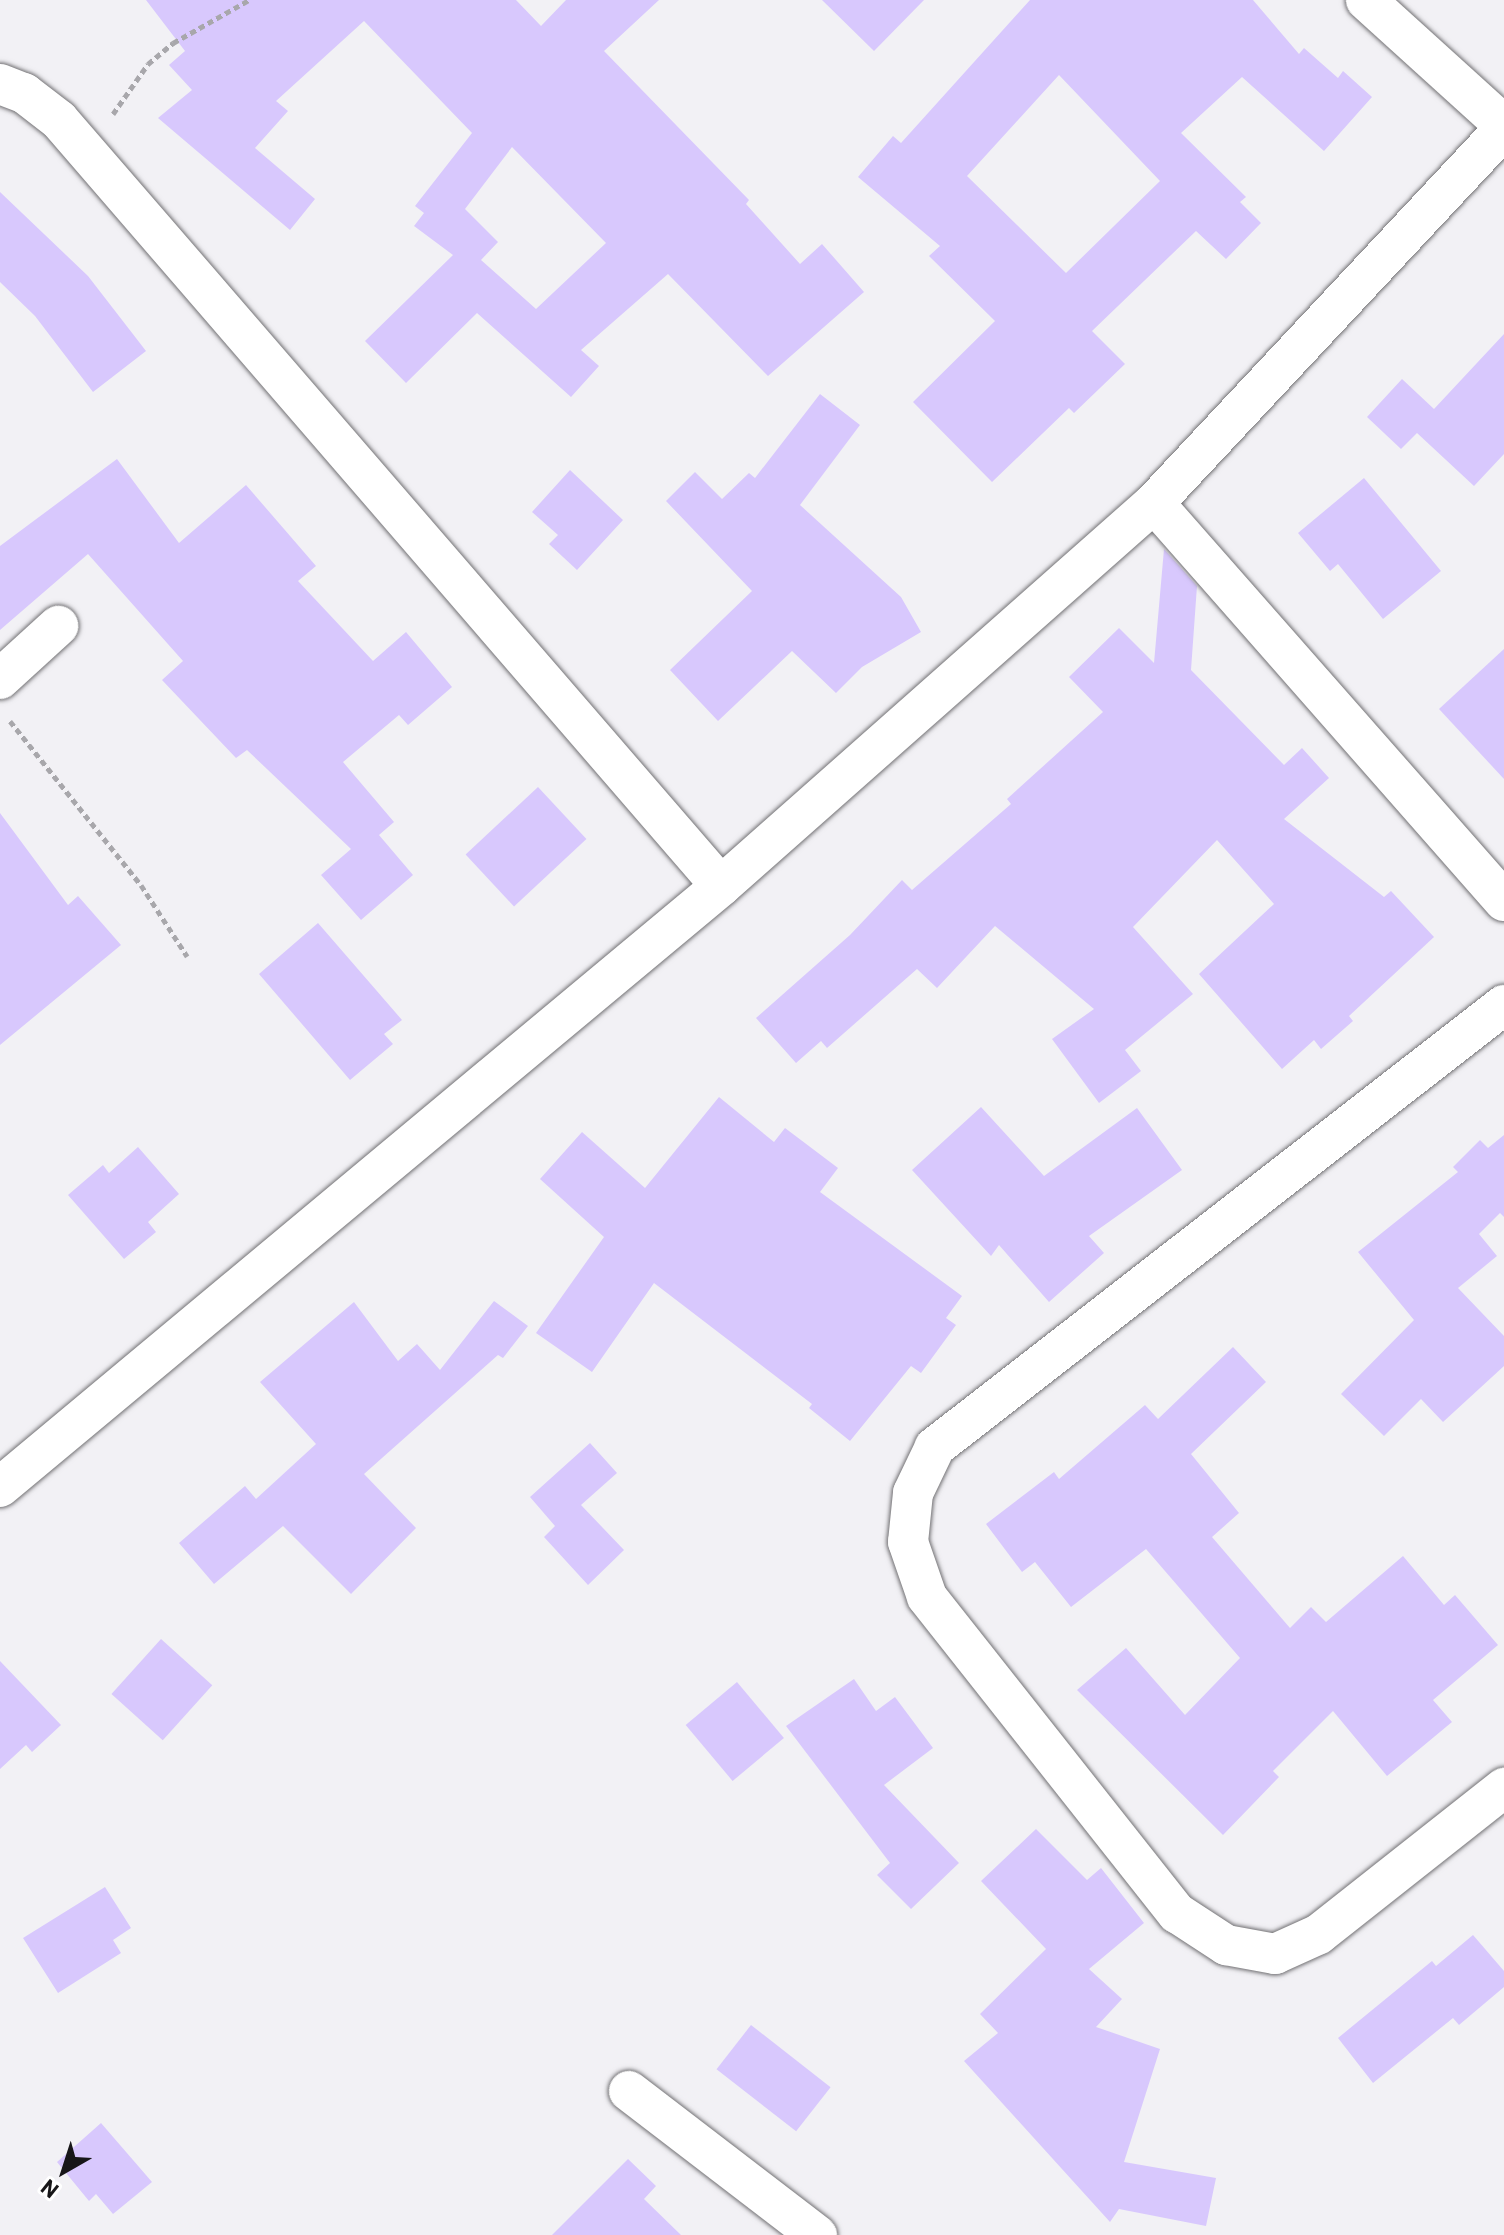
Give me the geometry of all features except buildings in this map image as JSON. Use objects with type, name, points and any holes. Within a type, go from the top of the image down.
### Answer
[{"type":"street","points":[[0,1487],[721,886],[1154,503],[1504,127],[1366,0]]},
{"type":"street","points":[[0,84],[24,93],[59,120],[721,886]]},
{"type":"street","points":[[1154,503],[1504,901]]},
{"type":"street","points":[[0,679],[58,626]]},
{"type":"street","points":[[1504,1005],[935,1447],[913,1493],[908,1542],[927,1597],[1177,1913],[1226,1945],[1275,1954],[1319,1934],[1504,1788]]},
{"type":"street","points":[[629,2091],[817,2235]]},
{"type":"path","points":[[93,159],[119,100],[148,64],[173,43],[249,0]]},
{"type":"path","points":[[0,708],[141,885],[187,956]]}]
